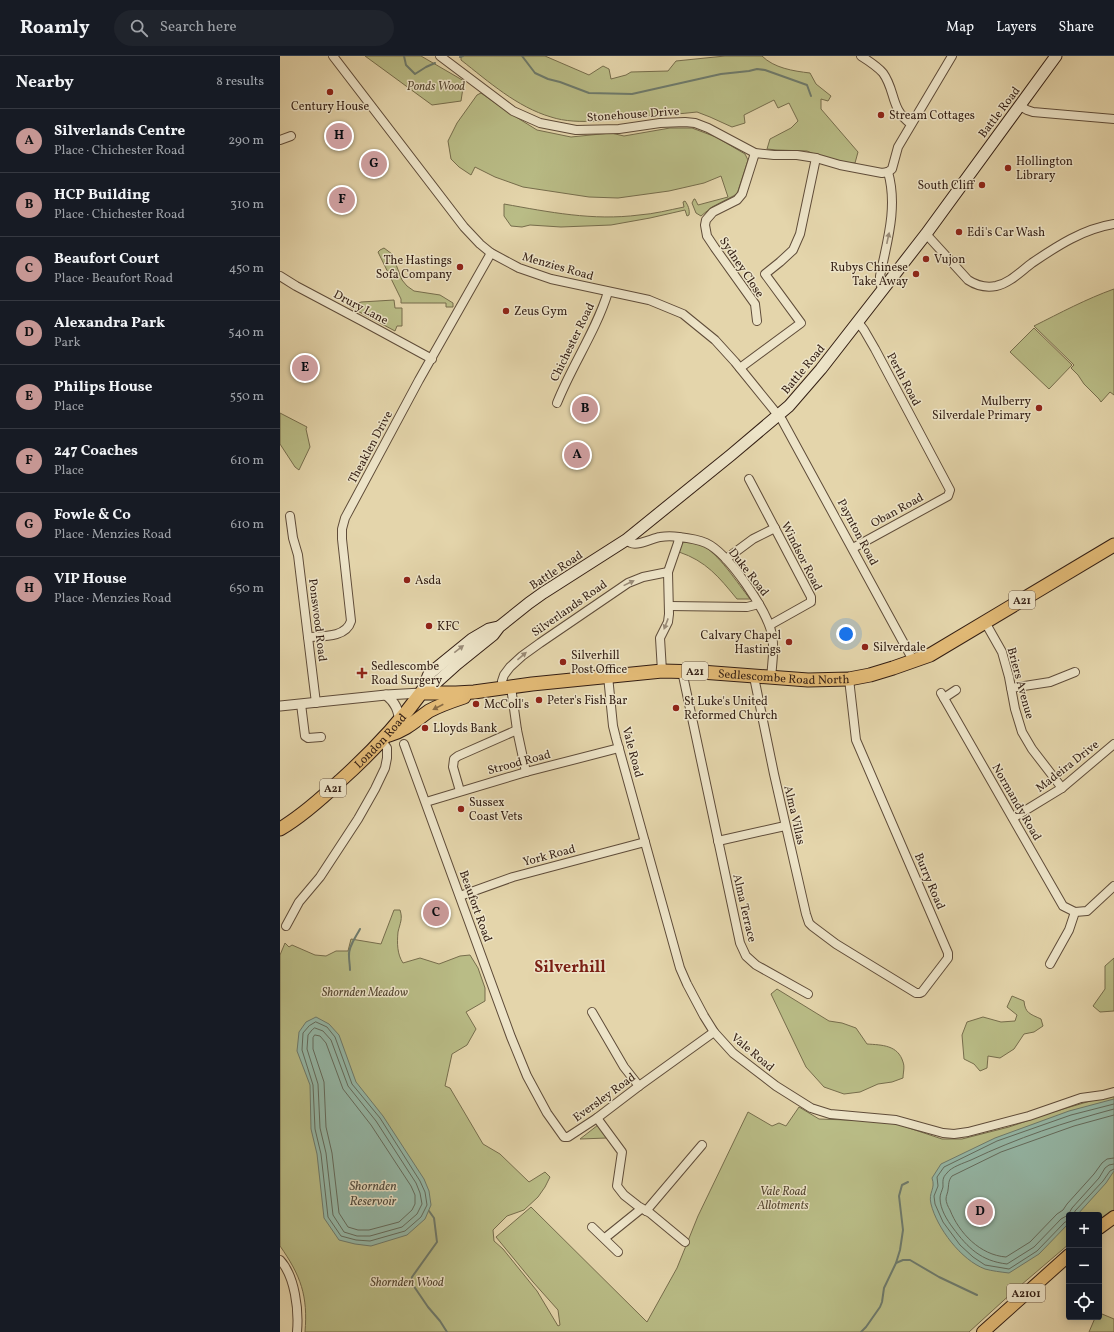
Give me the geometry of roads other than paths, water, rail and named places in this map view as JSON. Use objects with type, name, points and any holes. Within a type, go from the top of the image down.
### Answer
[{"type":"highway","name":"Sedlescombe Road North","points":[[421,693],[474,692],[507,687],[662,671],[682,671],[808,680],[849,679],[870,675],[914,662],[930,655],[1078,565],[1114,545]]},
{"type":"highway","name":"A21","points":[[384,738],[400,732],[440,705],[463,698],[474,692]]},
{"type":"highway","name":"London Road","points":[[280,830],[308,810],[363,760],[400,721],[421,693]]},
{"type":"main road","name":"Battle Road","points":[[421,693],[438,682],[457,664],[493,635],[499,627],[543,593],[626,540],[789,406],[821,369],[926,234],[1056,56]]},
{"type":"main road","points":[[1102,1226],[1114,1216]]},
{"type":"main road","name":"A2101","points":[[984,1332],[1066,1258]]},
{"type":"street","name":"Menzies Road","points":[[333,56],[464,227],[491,253],[519,268],[551,279],[649,300],[683,314],[715,340],[779,415]]},
{"type":"street","name":"Stonehouse Drive","points":[[440,56],[513,111],[540,123],[576,130],[618,128],[660,123],[695,123],[708,128],[755,153],[797,155],[882,173],[888,172]]},
{"type":"street","points":[[861,56],[878,67],[888,81],[894,103],[900,114],[911,124]]},
{"type":"street","points":[[883,290],[880,283],[880,276],[892,217],[891,181],[888,172],[892,169],[898,147],[952,56]]},
{"type":"street","points":[[1020,106],[1033,112],[1114,119]]},
{"type":"street","points":[[280,140],[291,136]]},
{"type":"street","name":"Sydney Close","points":[[755,153],[742,194],[737,200],[712,212],[706,220],[705,225],[707,236],[714,248],[755,304],[757,321]]},
{"type":"street","points":[[740,368],[801,323],[765,274],[793,250],[800,234],[816,158]]},
{"type":"street","points":[[926,234],[968,280],[976,285],[985,287],[997,286],[1007,282],[1068,240],[1090,230],[1114,224]]},
{"type":"street","name":"Theaklen Drive","points":[[308,638],[338,634],[343,632],[350,625],[351,621],[342,539],[342,529],[345,518],[491,253]]},
{"type":"street","name":"Drury Lane","points":[[280,276],[432,359]]},
{"type":"street","name":"Chichester Road","points":[[557,403],[603,308],[608,292]]},
{"type":"street","name":"Perth Road","points":[[858,322],[875,349],[950,490]]},
{"type":"street","name":"Paynton Road","points":[[779,415],[914,662]]},
{"type":"street","name":"Windsor Road","points":[[750,479],[811,597],[811,602],[770,625]]},
{"type":"street","name":"Oban Road","points":[[853,548],[948,496],[950,490]]},
{"type":"street","name":"Ponswood Road","points":[[290,516],[293,538],[298,555],[316,703]]},
{"type":"street","points":[[726,559],[753,539],[775,528]]},
{"type":"street","name":"Duke Road","points":[[626,540],[636,544],[659,537],[695,539],[706,543],[719,552],[726,559],[759,604],[770,625],[773,636],[771,678]]},
{"type":"street","points":[[662,671],[660,638],[668,622],[668,572],[679,537]]},
{"type":"street","name":"Silverlands Road","points":[[507,687],[502,681],[504,675],[510,667],[540,643],[628,583],[643,577],[668,572]]},
{"type":"street","points":[[669,606],[742,607],[759,604]]},
{"type":"street","name":"Briers Avenue","points":[[986,622],[1002,652],[1012,688],[1015,709],[1022,732],[1032,750],[1062,788]]},
{"type":"street","name":"Alma Terrace","points":[[682,671],[740,942],[746,956],[756,965],[808,994]]},
{"type":"street","points":[[1012,688],[1050,682],[1075,672]]},
{"type":"street","name":"Vale Road","points":[[608,676],[613,726],[618,748],[680,968],[695,1000],[714,1032],[733,1053],[747,1065],[776,1086],[811,1108],[830,1114],[896,1120],[943,1134],[968,1132],[1034,1114],[1081,1098],[1114,1092]]},
{"type":"street","name":"Alma Villas","points":[[754,677],[806,914],[809,923],[836,944]]},
{"type":"street","name":"Burry Road","points":[[836,944],[916,993],[922,992],[948,958],[948,953],[856,740],[849,679]]},
{"type":"street","points":[[507,687],[526,772]]},
{"type":"street","name":"Normandy Road","points":[[956,690],[943,695],[1063,906],[1075,912]]},
{"type":"street","points":[[280,706],[421,693]]},
{"type":"street","points":[[386,696],[396,705],[400,721]]},
{"type":"street","points":[[301,704],[305,736],[308,738],[321,737]]},
{"type":"street","points":[[460,791],[453,767],[454,759],[517,730]]},
{"type":"street","points":[[286,926],[299,902],[320,877],[358,819],[375,789],[385,768],[387,758],[387,748],[384,738]]},
{"type":"street","name":"Beaufort Road","points":[[404,744],[507,1027],[528,1076]]},
{"type":"street","name":"Madeira Drive","points":[[1013,818],[1062,788],[1114,744]]},
{"type":"street","name":"Strood Road","points":[[426,802],[526,772],[618,748]]},
{"type":"street","points":[[718,841],[786,826]]},
{"type":"street","name":"York Road","points":[[460,896],[513,877],[645,842]]},
{"type":"street","points":[[1050,964],[1069,930],[1075,912],[1087,911],[1114,886]]},
{"type":"street","points":[[592,1012],[624,1067],[639,1086]]},
{"type":"street","name":"Eversley Road","points":[[528,1076],[547,1113],[564,1137],[568,1137],[597,1118],[714,1032]]},
{"type":"street","points":[[597,1118],[622,1152],[616,1186],[624,1195],[685,1242]]},
{"type":"street","points":[[605,1238],[644,1210],[702,1145]]},
{"type":"street","points":[[592,1227],[618,1252]]},
{"type":"street","points":[[280,1260],[286,1266],[295,1292],[297,1332]]},
{"type":"water","name":"Shornden Reservoir","points":[[316,1017],[329,1024],[339,1035],[356,1082],[383,1116],[424,1179],[429,1191],[431,1205],[425,1219],[407,1235],[371,1246],[355,1244],[339,1240],[324,1218],[317,1154],[311,1129],[310,1085],[297,1051],[299,1032],[306,1022]]},
{"type":"water","points":[[1114,1099],[1114,1171],[1106,1183],[1080,1212],[1066,1212],[1066,1226],[1039,1254],[1009,1273],[985,1269],[976,1265],[959,1251],[944,1233],[934,1213],[930,1200],[933,1185],[932,1178],[941,1164],[995,1138],[1069,1111]]},
{"type":"waterway","points":[[404,56],[406,65],[415,74],[435,63]]},
{"type":"waterway","points":[[522,56],[535,73],[589,93],[632,94],[721,74],[757,69],[765,70],[807,85],[811,96]]},
{"type":"waterway","points":[[350,970],[349,953],[360,929]]},
{"type":"waterway","points":[[861,1332],[880,1307],[884,1288],[896,1263],[900,1250],[903,1230],[899,1196],[902,1185],[908,1182]]},
{"type":"waterway","points":[[429,1211],[434,1218],[437,1242],[412,1277],[411,1282],[447,1332]]},
{"type":"waterway","points":[[896,1263],[903,1260],[910,1260],[939,1277],[977,1295]]},
{"type":"place","name":"Century House","points":[[330,92]]},
{"type":"place","name":"Stream Cottages","points":[[881,115]]},
{"type":"place","name":"VIP House","points":[[339,136]]},
{"type":"place","name":"Fowle & Co","points":[[374,164]]},
{"type":"place","name":"Hollington Library","points":[[1008,168]]},
{"type":"place","name":"South Cliff","points":[[982,185]]},
{"type":"place","name":"247 Coaches","points":[[342,200]]},
{"type":"place","name":"Edi's Car Wash","points":[[959,232]]},
{"type":"place","name":"Vujon","points":[[926,259]]},
{"type":"place","name":"The Hastings Sofa Company","points":[[460,267]]},
{"type":"place","name":"Rubys Chinese Take Away","points":[[916,274]]},
{"type":"place","name":"Zeus Gym","points":[[506,311]]},
{"type":"place","name":"Philips House","points":[[305,368]]},
{"type":"place","name":"Mulberry Silverdale Primary","points":[[1039,408]]},
{"type":"place","name":"HCP Building","points":[[585,409]]},
{"type":"place","name":"Silverlands Centre","points":[[577,455]]},
{"type":"place","name":"Asda","points":[[407,580]]},
{"type":"place","name":"KFC","points":[[429,626]]},
{"type":"place","name":"Calvary Chapel Hastings","points":[[789,642]]},
{"type":"place","name":"Silverdale","points":[[865,647]]},
{"type":"place","name":"Silverhill Post Office","points":[[563,662]]},
{"type":"place","name":"Sedlescombe Road Surgery","points":[[362,673]]},
{"type":"place","name":"Peter's Fish Bar","points":[[539,700]]},
{"type":"place","name":"McColl's","points":[[476,704]]},
{"type":"place","name":"St Luke's United Reformed Church","points":[[676,708]]},
{"type":"place","name":"Lloyds Bank","points":[[425,728]]},
{"type":"place","name":"Sussex Coast Vets","points":[[461,809]]},
{"type":"place","name":"Beaufort Court","points":[[436,913]]},
{"type":"place","name":"Alexandra Park","points":[[980,1212]]},
{"type":"district","name":"Silverhill","points":[[570,966]]},
{"type":"park label","name":"Ponds Wood","points":[[436,86]]},
{"type":"park label","name":"Shornden Meadow","points":[[365,992]]},
{"type":"park label","name":"Vale Road Allotments","points":[[783,1198]]},
{"type":"park label","name":"Shornden Wood","points":[[407,1282]]}]
